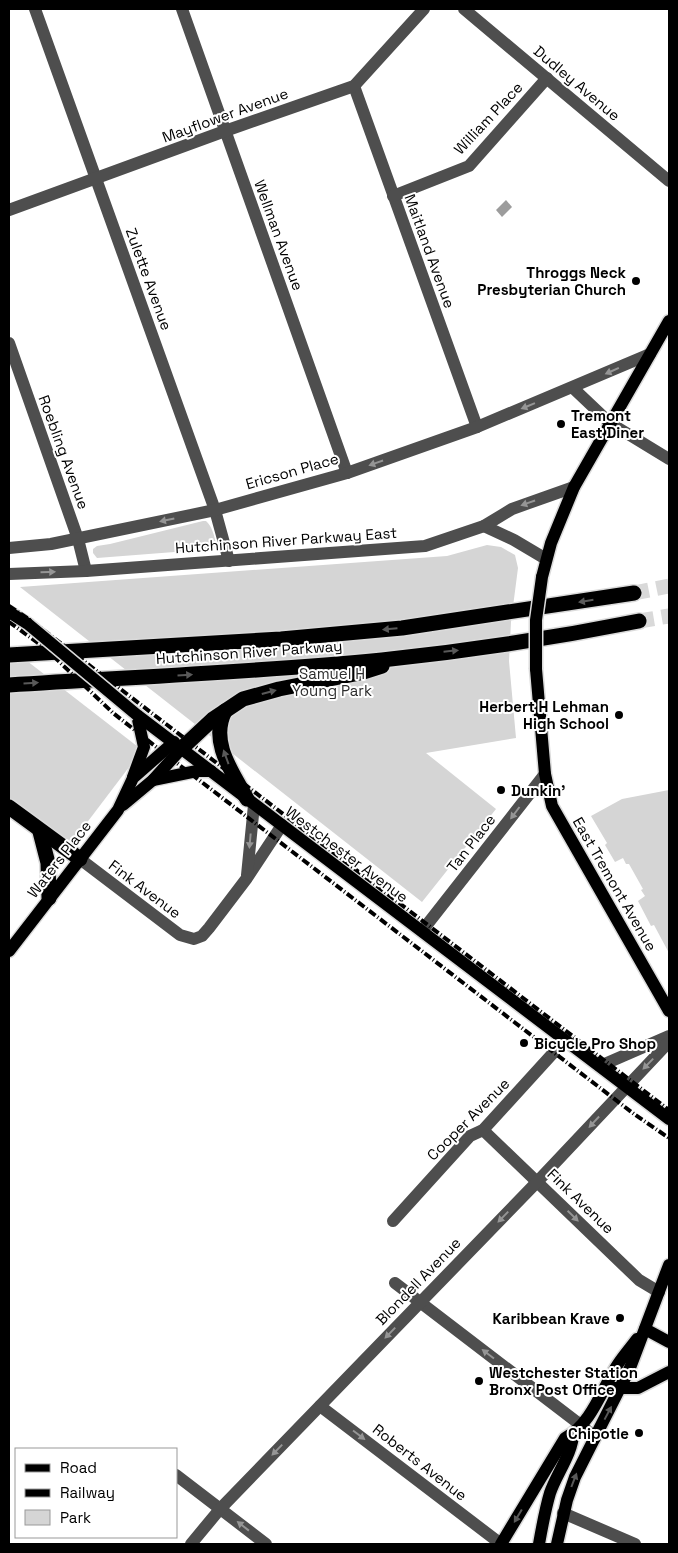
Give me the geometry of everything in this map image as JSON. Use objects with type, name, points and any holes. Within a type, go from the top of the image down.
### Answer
[{"type":"highway","name":"Hutchinson River Parkway","points":[[9,655],[281,639],[402,628],[634,593]]},
{"type":"highway","name":"Hutchinson River Parkway","points":[[9,685],[289,668],[422,655],[537,640],[639,621]]},
{"type":"highway","points":[[178,745],[236,702],[300,685],[360,673],[422,655]]},
{"type":"highway","points":[[224,711],[220,722],[221,742],[227,762],[251,802]]},
{"type":"highway","points":[[9,807],[80,860]]},
{"type":"highway","points":[[40,832],[48,862],[49,898]]},
{"type":"main road","name":"East Tremont Avenue","points":[[669,321],[574,487],[563,511],[546,559],[536,620],[536,669],[545,774],[552,806],[669,1011]]},
{"type":"main road","name":"Westchester Avenue","points":[[9,612],[28,624],[137,715],[669,1119]]},
{"type":"main road","points":[[133,778],[144,748],[137,715]]},
{"type":"main road","name":"Waters Place","points":[[9,951],[118,810],[133,778],[178,745]]},
{"type":"main road","name":"Waters Place","points":[[118,810],[153,780],[178,745]]},
{"type":"main road","points":[[153,780],[210,770]]},
{"type":"main road","points":[[557,1544],[563,1513],[575,1477],[630,1368],[669,1265]]},
{"type":"main road","points":[[644,1329],[669,1342]]},
{"type":"main road","points":[[539,1544],[550,1494],[578,1430],[619,1363],[644,1329]]},
{"type":"main road","points":[[604,1388],[638,1388],[669,1372]]},
{"type":"main road","points":[[501,1544],[565,1438],[578,1430]]},
{"type":"street","name":"Zulette Avenue","points":[[35,9],[214,510],[229,561]]},
{"type":"street","name":"Wellman Avenue","points":[[182,9],[347,473]]},
{"type":"street","name":"Mayflower Avenue","points":[[9,210],[354,86],[424,9]]},
{"type":"street","name":"Dudley Avenue","points":[[464,9],[669,181]]},
{"type":"street","name":"William Place","points":[[393,196],[469,166],[547,78]]},
{"type":"street","name":"Maitland Avenue","points":[[354,86],[477,427]]},
{"type":"street","name":"Roebling Avenue","points":[[9,344],[78,539],[86,571]]},
{"type":"street","name":"Ericson Place","points":[[9,548],[78,539],[214,510],[347,473],[477,427],[650,354]]},
{"type":"street","points":[[573,388],[610,423],[669,459]]},
{"type":"street","name":"Hutchinson River Parkway East","points":[[86,571],[425,546],[484,526],[512,509],[574,487]]},
{"type":"street","points":[[484,526],[514,540],[546,559]]},
{"type":"street","points":[[9,574],[86,571]]},
{"type":"street","name":"Tan Place","points":[[422,931],[545,774]]},
{"type":"street","points":[[247,878],[251,802]]},
{"type":"street","points":[[247,878],[282,825]]},
{"type":"street","name":"Fink Avenue","points":[[80,860],[180,936],[194,939],[202,936],[209,928],[247,878]]},
{"type":"street","points":[[600,1066],[669,1036]]},
{"type":"street","name":"Cooper Avenue","points":[[393,1221],[470,1136],[484,1130],[566,1040]]},
{"type":"street","name":"Blondell Avenue","points":[[191,1544],[220,1508],[538,1182],[669,1042]]},
{"type":"street","name":"Fink Avenue","points":[[484,1130],[639,1280],[659,1292]]},
{"type":"street","points":[[395,1283],[578,1430],[595,1438]]},
{"type":"street","name":"Roberts Avenue","points":[[320,1406],[501,1544]]},
{"type":"street","points":[[178,1476],[266,1544]]},
{"type":"street","points":[[563,1513],[636,1544]]},
{"type":"green space","points":[[203,521],[208,523],[213,532],[216,545],[213,549],[97,558],[93,553],[93,549],[97,546]]},
{"type":"green space","name":"Samuel H Young Park","points":[[487,545],[501,547],[515,555],[518,568],[511,622],[509,661],[516,738],[426,753],[496,809],[422,902],[20,587],[447,556]]},
{"type":"green space","points":[[9,647],[142,750],[70,845],[9,815]]},
{"type":"green space","points":[[669,790],[669,953],[654,925],[651,926],[638,901],[645,896],[629,864],[626,864],[623,858],[615,862],[605,845],[607,843],[591,816],[622,799]]},
{"type":"shaded area","points":[[506,200],[512,207],[502,217],[496,210]]},
{"type":"tunnel","points":[[634,593],[669,586]]},
{"type":"tunnel","points":[[639,621],[669,616]]},
{"type":"railway","points":[[9,606],[33,622],[669,1110]]},
{"type":"railway","points":[[9,622],[45,648],[113,713],[169,757],[634,1114],[669,1138]]},
{"type":"railway","points":[[361,883],[482,976]]},
{"type":"railway","points":[[655,1108],[669,1119]]},
{"type":"place","name":"Throggs Neck Presbyterian Church","points":[[636,281]]},
{"type":"place","name":"Tremont East Diner","points":[[561,424]]},
{"type":"place","name":"Herbert H Lehman High School","points":[[619,715]]},
{"type":"place","name":"Dunkin'","points":[[501,790]]},
{"type":"place","name":"Bicycle Pro Shop","points":[[524,1043]]},
{"type":"place","name":"Karibbean Krave","points":[[620,1318]]},
{"type":"place","name":"Westchester Station Bronx Post Office","points":[[479,1381]]},
{"type":"place","name":"Chipotle","points":[[639,1433]]}]
